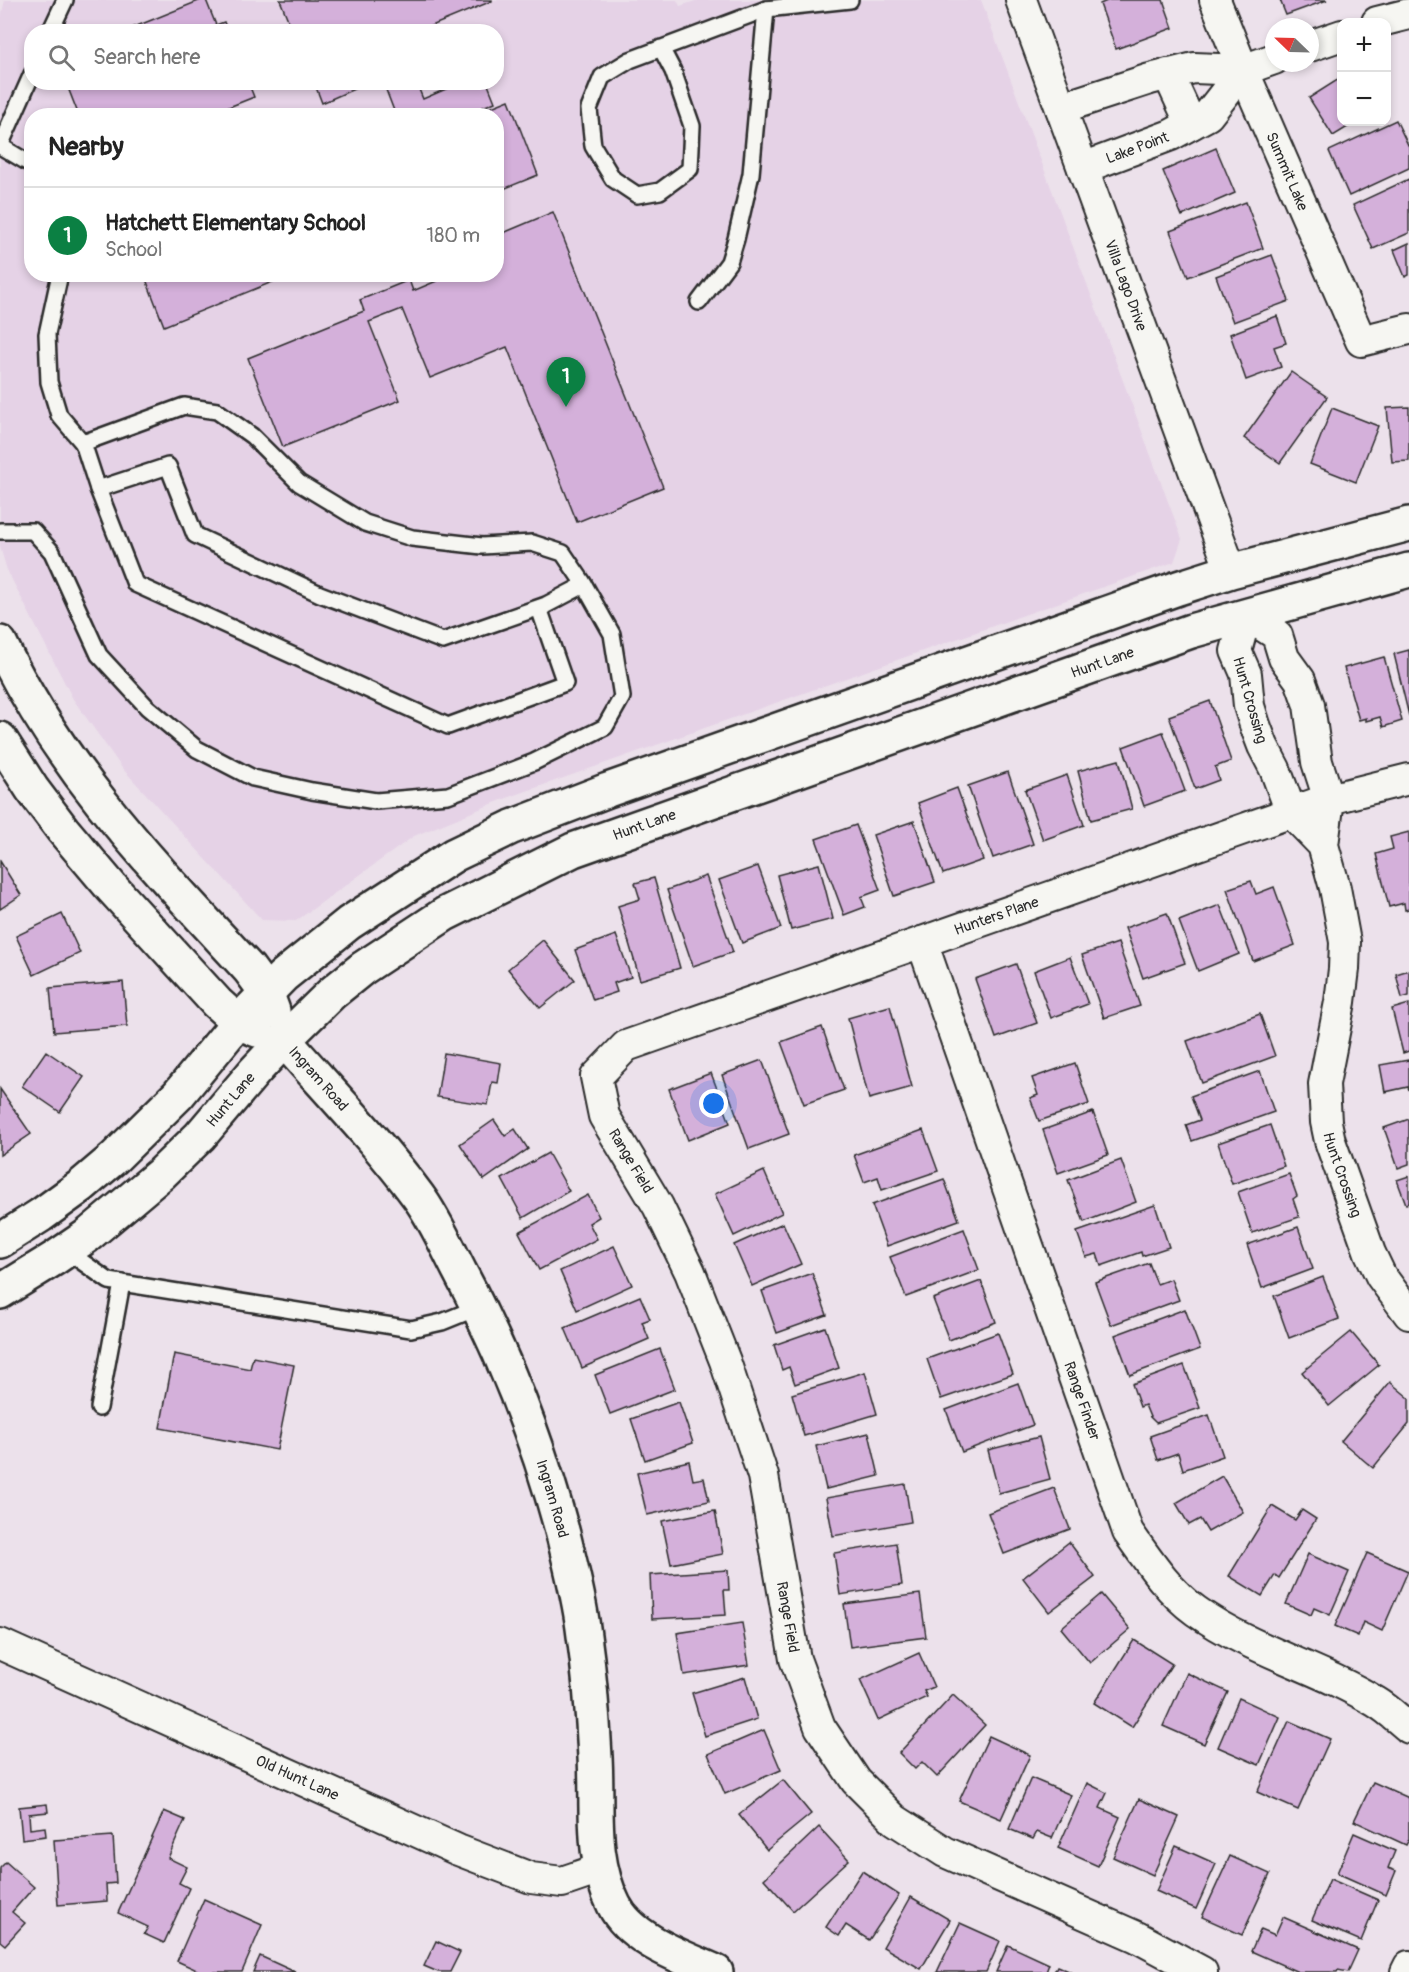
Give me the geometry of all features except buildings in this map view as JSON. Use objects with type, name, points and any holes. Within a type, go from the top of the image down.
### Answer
[{"type":"main road","points":[[0,1241],[73,1192],[114,1158],[178,1095],[238,1022],[266,992],[349,923],[454,855],[512,827],[619,786],[1231,571],[1409,524]]},
{"type":"main road","name":"Hunt Lane","points":[[0,1292],[72,1247],[162,1173],[200,1136],[284,1040],[332,993],[379,957],[445,914],[511,879],[573,850],[1191,631],[1409,570]]},
{"type":"main road","points":[[1231,571],[1246,615]]},
{"type":"main road","name":"Ingram Road","points":[[0,643],[31,704],[84,782],[111,816],[249,969],[266,992],[284,1040],[357,1122],[418,1197],[479,1307],[528,1418],[552,1492],[572,1570],[583,1626],[590,1690],[595,1759],[597,1848],[600,1869],[615,1908],[637,1932],[659,1946],[716,1972]]},
{"type":"main road","name":"Ingram Road","points":[[0,739],[32,789],[63,830],[112,888],[217,1003],[238,1022],[284,1040]]},
{"type":"street","name":"Villa Lago Drive","points":[[1021,0],[1231,571]]},
{"type":"street","name":"Summit Lake","points":[[1215,0],[1243,70],[1361,341],[1409,329]]},
{"type":"street","points":[[1391,18],[1409,14]]},
{"type":"street","points":[[1319,43],[1337,36]]},
{"type":"street","points":[[1061,108],[1194,68],[1243,70],[1265,62]]},
{"type":"street","name":"Lake Point","points":[[1083,168],[1171,135],[1208,115],[1243,70]]},
{"type":"street","points":[[1168,74],[1191,124]]},
{"type":"street","name":"Hunt Crossing","points":[[1323,844],[1291,812],[1255,725],[1249,706],[1246,674],[1236,651],[1246,615],[1277,635],[1284,658],[1300,680],[1309,705],[1317,762],[1329,799],[1323,844],[1335,888],[1345,942],[1340,1002],[1324,1084],[1326,1122],[1330,1141],[1371,1253],[1381,1276],[1409,1314]]},
{"type":"street","name":"Hunters Plane","points":[[596,1077],[626,1046],[1291,812],[1329,799],[1409,778]]},
{"type":"street","name":"Range Finder","points":[[922,942],[1128,1532],[1157,1575],[1195,1610],[1243,1640],[1332,1679],[1378,1703],[1409,1728]]},
{"type":"street","name":"Range Field","points":[[596,1077],[604,1116],[662,1215],[690,1272],[724,1361],[764,1476],[795,1659],[820,1727],[856,1781],[895,1820],[945,1852],[1137,1937],[1202,1972]]},
{"type":"street","name":"Old Hunt Lane","points":[[0,1644],[447,1845],[531,1878],[562,1882],[600,1869]]},
{"type":"street","points":[[1406,1972],[1409,1966]]},
{"type":"lane","points":[[54,24],[65,0]]},
{"type":"lane","points":[[661,48],[673,71],[692,126],[690,169],[660,191],[637,195],[613,179],[593,146],[589,110],[602,77],[630,60],[661,48],[766,9],[850,0]]},
{"type":"lane","points":[[699,302],[729,262],[751,174],[766,9]]},
{"type":"lane","points":[[24,160],[0,146],[25,90]]},
{"type":"lane","points":[[58,282],[47,334],[49,382],[59,415],[83,443],[98,489],[135,584],[448,726],[565,683],[539,608]]},
{"type":"lane","points":[[0,531],[33,531],[52,552],[99,655],[147,707],[198,749],[253,778],[312,791],[376,801],[448,795],[534,762],[605,728],[622,697],[612,634],[563,553],[532,543],[482,546],[412,538],[365,524],[299,483],[252,436],[217,411],[184,406],[83,443]]},
{"type":"lane","points":[[98,489],[168,466],[195,535],[320,594],[443,641],[539,608],[584,585]]},
{"type":"lane","points":[[72,1247],[81,1261],[109,1281],[411,1329],[442,1322],[479,1307]]},
{"type":"lane","points":[[99,1408],[122,1283]]},
{"type":"shaded area","points":[[5,0],[677,0],[680,6],[698,0],[981,0],[1182,539],[1174,562],[504,799],[414,836],[296,921],[262,920],[122,768],[73,699],[7,570],[0,547],[0,21]]},
{"type":"place","name":"Hatchett Elementary School","points":[[566,407]]}]
